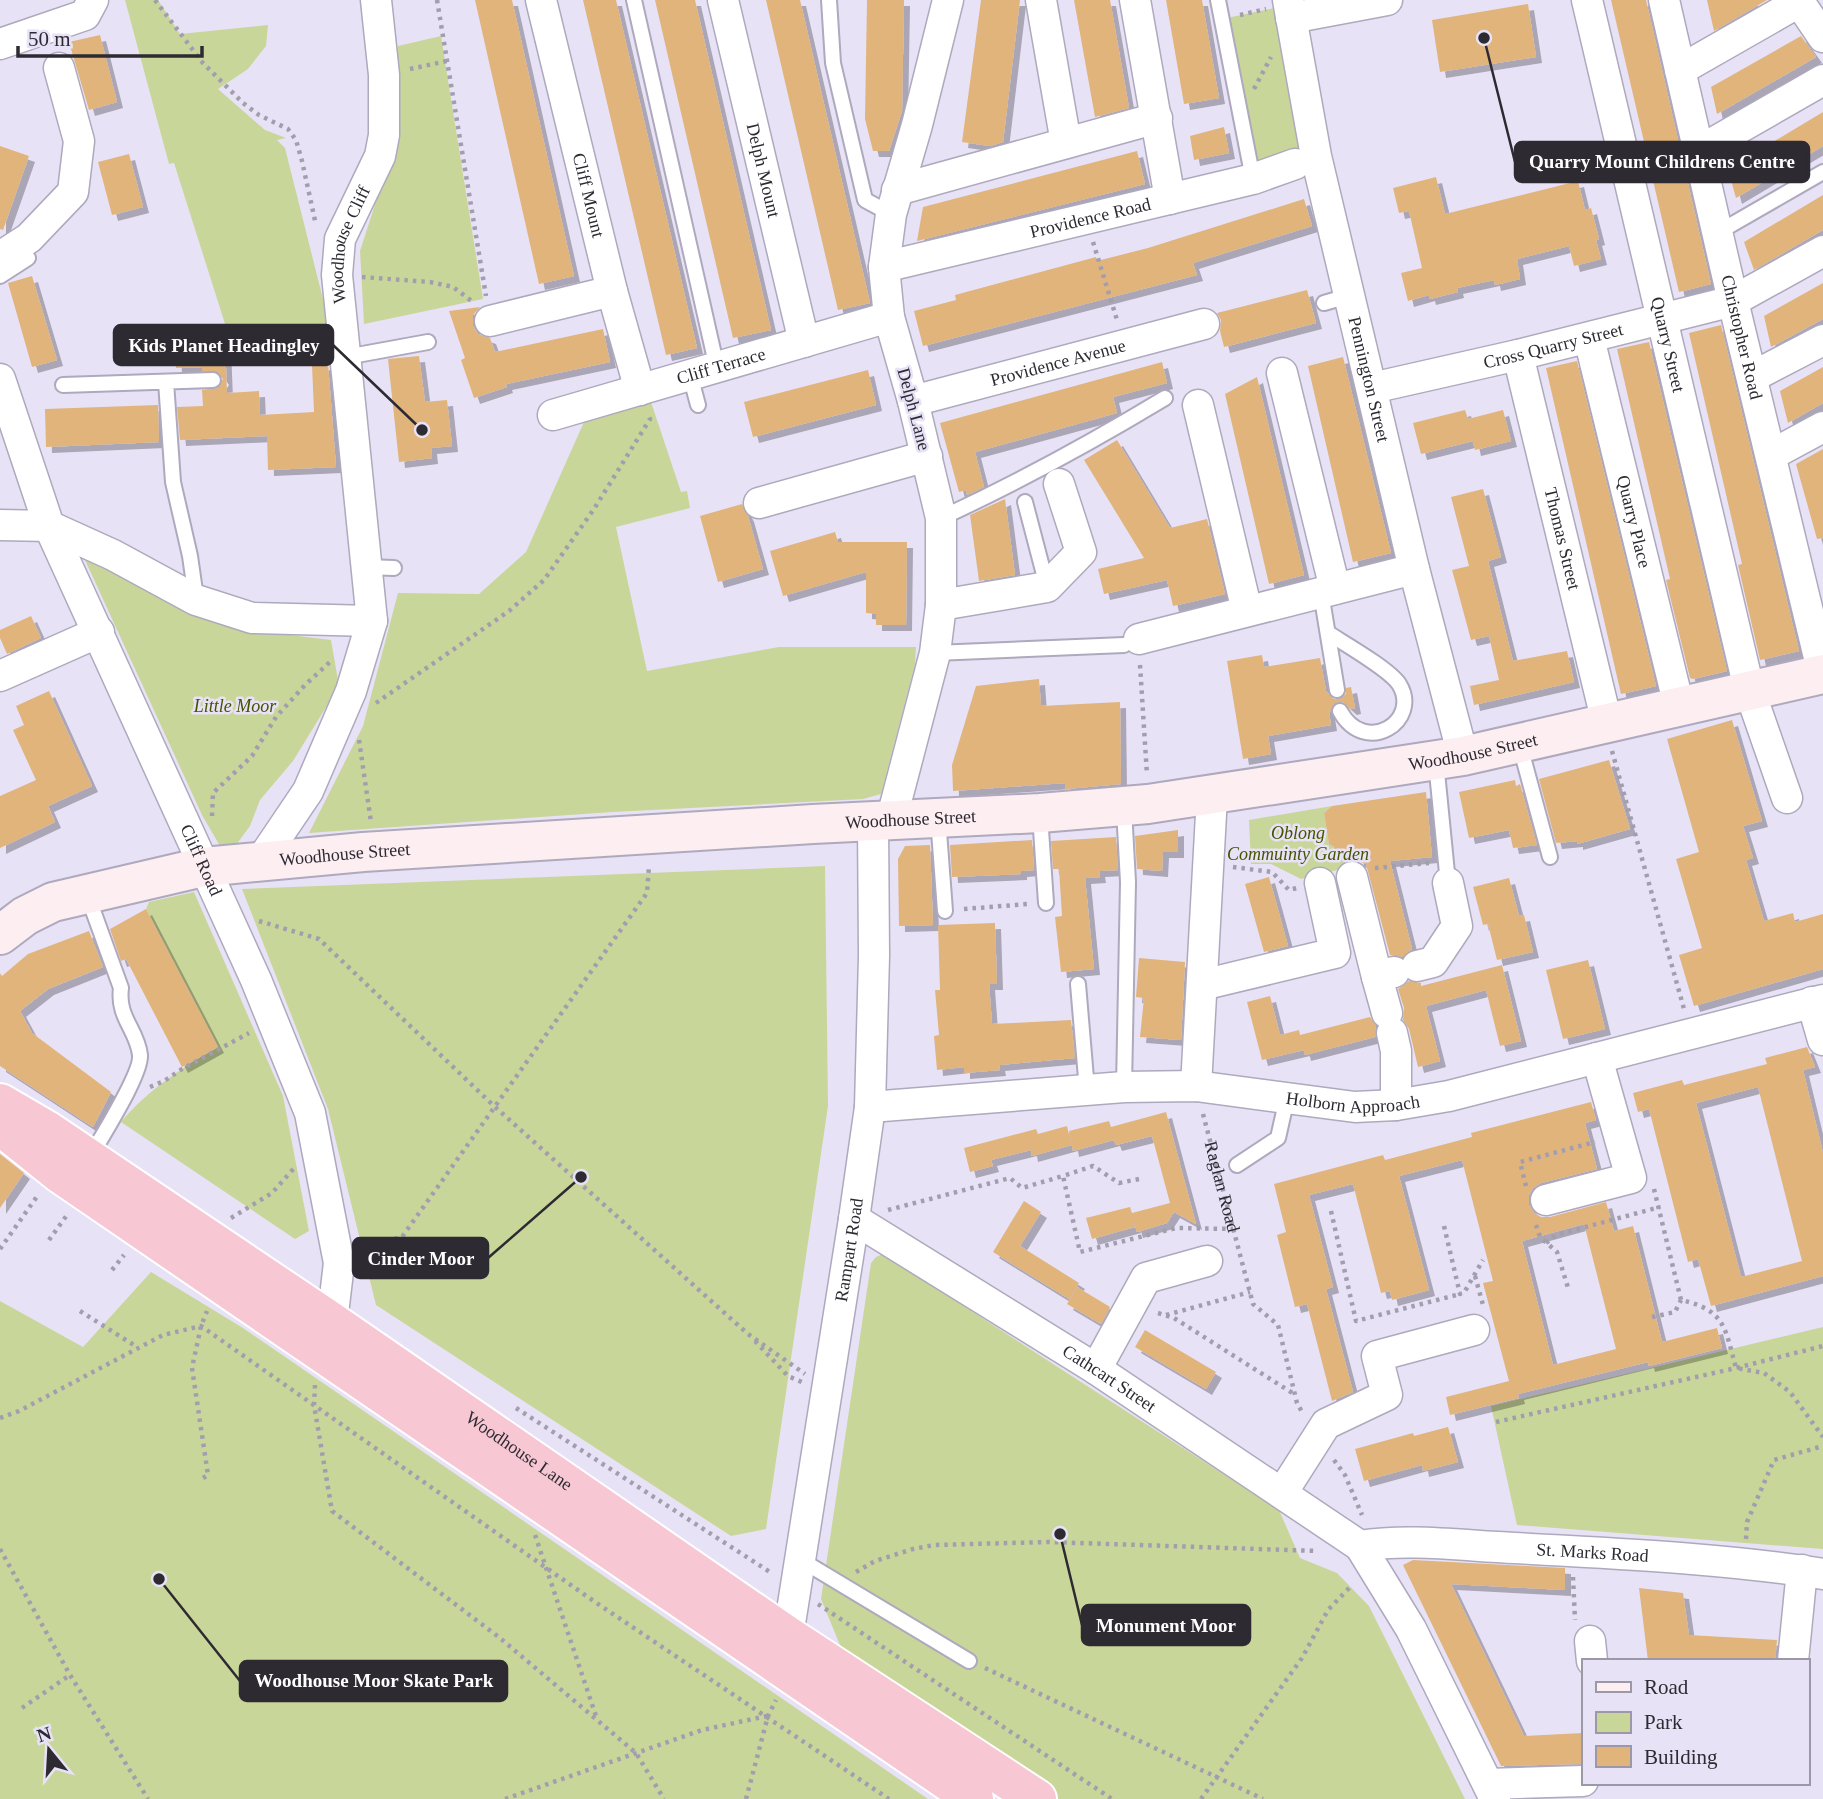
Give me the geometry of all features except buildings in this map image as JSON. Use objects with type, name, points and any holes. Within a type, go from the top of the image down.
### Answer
[{"type":"highway","name":"Woodhouse Lane","points":[[0,1103],[48,1131],[72,1165],[217,1282],[325,1337],[1037,1799]]},
{"type":"highway","name":"Woodhouse Lane","points":[[0,1126],[202,1235],[325,1337],[522,1488],[789,1674],[975,1799]]},
{"type":"street","points":[[0,44],[85,15],[93,0]]},
{"type":"street","name":"Woodhouse Cliff","points":[[233,865],[309,791],[353,704],[372,621],[380,568],[346,357],[337,275],[340,239],[380,156],[384,135],[384,75],[376,0]]},
{"type":"street","name":"Cliff Mount","points":[[541,0],[639,390]]},
{"type":"street","name":"Delph Mount","points":[[723,0],[804,342]]},
{"type":"street","name":"Delph Lane","points":[[882,821],[935,653],[941,606],[942,518],[889,317],[884,267],[894,202],[917,125],[948,0]]},
{"type":"street","points":[[1041,0],[1066,143]]},
{"type":"street","points":[[1135,0],[1170,199]]},
{"type":"street","points":[[1289,8],[1388,0]]},
{"type":"street","name":"Quarry Street","points":[[1587,0],[1749,689],[1787,798]]},
{"type":"street","name":"Christopher Road","points":[[1664,0],[1732,301],[1823,674]]},
{"type":"street","points":[[1680,70],[1798,1],[1823,37]]},
{"type":"street","name":"Pennington Street","points":[[1289,8],[1316,156],[1336,300],[1372,388],[1414,569],[1449,758]]},
{"type":"street","points":[[14,258],[29,238],[73,192],[79,141],[58,68]]},
{"type":"street","points":[[1699,151],[1823,80]]},
{"type":"street","points":[[894,202],[1066,143],[1157,118]]},
{"type":"street","name":"Providence Road","points":[[884,267],[1085,217],[1170,199],[1295,164]]},
{"type":"street","name":"Cross Quarry Street","points":[[1372,388],[1589,338],[1732,301],[1823,251]]},
{"type":"street","points":[[489,315],[612,291]]},
{"type":"street","name":"Cliff Terrace","points":[[553,415],[889,317]]},
{"type":"street","name":"Providence Avenue","points":[[913,401],[1204,324]]},
{"type":"street","name":"Quarry Place","points":[[1589,338],[1679,706]]},
{"type":"street","points":[[1752,377],[1823,340]]},
{"type":"street","name":"Thomas Street","points":[[1518,355],[1620,723]]},
{"type":"street","points":[[1282,373],[1328,591]]},
{"type":"street","name":"Cliff Road","points":[[0,379],[49,526],[99,632],[233,865],[224,911],[310,1113],[339,1263],[325,1337]]},
{"type":"street","points":[[1198,405],[1247,611]]},
{"type":"street","points":[[1771,455],[1823,427]]},
{"type":"street","points":[[759,503],[927,456]]},
{"type":"street","points":[[941,606],[1047,587],[1082,552],[1059,484]]},
{"type":"street","points":[[0,525],[49,526],[113,555],[196,600],[252,618],[372,621]]},
{"type":"street","points":[[1131,642],[1414,569]]},
{"type":"street","points":[[0,676],[99,632]]},
{"type":"street","name":"Woodhouse Street","points":[[0,935],[25,916],[53,902],[233,865],[363,852],[651,833],[1136,806],[1449,758],[1620,723],[1749,689],[1823,674]]},
{"type":"street","points":[[1196,1086],[1212,796]]},
{"type":"street","name":"Rampart Road","points":[[789,1674],[789,1636],[870,1107],[874,956],[882,821]]},
{"type":"street","points":[[1352,877],[1396,972],[1389,1023],[1396,1051],[1396,1105]]},
{"type":"street","points":[[1202,985],[1335,953],[1320,883]]},
{"type":"street","points":[[1396,972],[1433,962],[1457,926],[1448,883]]},
{"type":"street","points":[[1818,1001],[1823,1040]]},
{"type":"street","name":"Holborn Approach","points":[[870,1107],[1124,1087],[1196,1086],[1355,1107],[1396,1105],[1449,1096],[1818,1001]]},
{"type":"street","points":[[1546,1200],[1632,1178],[1597,1058]]},
{"type":"street","name":"Cathcart Street","points":[[854,1219],[1096,1369],[1369,1552]]},
{"type":"street","points":[[1096,1369],[1146,1278],[1207,1261]]},
{"type":"street","points":[[1282,1493],[1326,1424],[1387,1395],[1377,1356],[1474,1330]]},
{"type":"street","name":"St. Marks Road","points":[[1369,1552],[1411,1543],[1571,1551],[1812,1572]]},
{"type":"street","points":[[1369,1552],[1411,1629],[1492,1792],[1577,1787]]},
{"type":"street","points":[[1793,1659],[1812,1572]]},
{"type":"lane","points":[[634,0],[704,371],[698,405]]},
{"type":"lane","points":[[829,0],[833,64],[865,200],[894,202]]},
{"type":"lane","points":[[1218,0],[1252,178]]},
{"type":"lane","points":[[1717,233],[1823,172]]},
{"type":"lane","points":[[0,276],[14,258]]},
{"type":"lane","points":[[346,357],[428,342]]},
{"type":"lane","points":[[63,385],[213,380]]},
{"type":"lane","points":[[166,382],[173,482],[190,556],[196,600]]},
{"type":"lane","points":[[942,518],[1023,480],[1165,398]]},
{"type":"lane","points":[[1025,502],[1047,587]]},
{"type":"lane","points":[[1328,591],[1328,633],[1337,690]]},
{"type":"lane","points":[[1328,633],[1390,675],[1399,684],[1403,697],[1403,709],[1399,719],[1380,733],[1356,730],[1346,722],[1340,711]]},
{"type":"lane","points":[[935,653],[1131,642]]},
{"type":"lane","points":[[1520,744],[1550,857]]},
{"type":"lane","points":[[1448,883],[1449,758]]},
{"type":"lane","points":[[1124,1087],[1128,882],[1136,806]]},
{"type":"lane","points":[[1040,813],[1046,903]]},
{"type":"lane","points":[[938,818],[945,911]]},
{"type":"lane","points":[[72,1165],[123,1097],[136,1076],[141,1056],[119,1003],[121,988],[87,893]]},
{"type":"lane","points":[[1078,984],[1087,1090]]},
{"type":"lane","points":[[1237,1165],[1278,1138],[1287,1098]]},
{"type":"lane","points":[[801,1560],[969,1661]]},
{"type":"path","points":[[155,0],[202,62],[243,103],[259,115],[288,129],[296,140],[318,232]]},
{"type":"path","points":[[437,0],[489,315]]},
{"type":"path","points":[[1222,19],[1289,8]]},
{"type":"path","points":[[1240,115],[1289,8]]},
{"type":"path","points":[[384,75],[447,61]]},
{"type":"path","points":[[1085,217],[1125,346]]},
{"type":"path","points":[[337,275],[429,282],[453,287],[489,315]]},
{"type":"path","points":[[373,833],[353,704],[509,611],[544,580],[594,509],[650,419],[639,390]]},
{"type":"path","points":[[1131,642],[1136,806]]},
{"type":"path","points":[[233,865],[212,816],[213,793],[252,756],[276,718],[305,685],[336,656]]},
{"type":"path","points":[[1620,723],[1691,1034]]},
{"type":"path","points":[[336,1251],[402,1237],[647,894],[651,833]]},
{"type":"path","points":[[945,911],[1046,903]]},
{"type":"path","points":[[224,911],[319,939],[494,1106],[748,1334],[788,1376],[827,1392]]},
{"type":"path","points":[[123,1097],[164,1081],[273,1021]]},
{"type":"path","name":"Raglan Road","points":[[1196,1086],[1253,1304],[1278,1325],[1297,1403],[1317,1438],[1345,1475],[1369,1552]]},
{"type":"path","points":[[202,1235],[272,1193],[301,1160]]},
{"type":"path","points":[[0,1249],[72,1165]]},
{"type":"path","points":[[854,1219],[1010,1178],[1022,1188],[1093,1166],[1119,1184],[1139,1179]]},
{"type":"path","points":[[1632,1178],[1649,1175],[1660,1207],[1681,1300],[1675,1312],[1652,1317]]},
{"type":"path","points":[[1063,1176],[1080,1252],[1176,1228],[1233,1229]]},
{"type":"path","points":[[1546,1243],[1556,1235],[1660,1207]]},
{"type":"path","points":[[1331,1211],[1356,1321],[1460,1294],[1465,1291],[1483,1260]]},
{"type":"path","points":[[1444,1226],[1460,1294]]},
{"type":"path","points":[[202,1478],[208,1475],[192,1368],[201,1326],[217,1282]]},
{"type":"path","points":[[1166,1315],[1250,1292]]},
{"type":"path","points":[[1681,1300],[1702,1304],[1724,1324],[1736,1368]]},
{"type":"path","points":[[1134,1301],[1174,1318],[1295,1395]]},
{"type":"path","points":[[80,1311],[137,1347]]},
{"type":"path","points":[[0,1418],[19,1411],[163,1335],[201,1326],[546,1568],[889,1799]]},
{"type":"path","points":[[748,1334],[827,1392]]},
{"type":"path","points":[[325,1337],[314,1405],[332,1511],[500,1638],[636,1753],[664,1799]]},
{"type":"path","points":[[1496,1422],[1823,1346]]},
{"type":"path","points":[[1736,1368],[1764,1373],[1790,1392],[1823,1437]]},
{"type":"path","points":[[514,1406],[1112,1799]]},
{"type":"path","points":[[1743,1564],[1748,1522],[1774,1460],[1823,1446]]},
{"type":"path","points":[[531,1523],[597,1720]]},
{"type":"path","points":[[821,1606],[836,1581],[875,1561],[934,1545],[1049,1542],[1369,1552]]},
{"type":"path","points":[[0,1549],[70,1675],[148,1799]]},
{"type":"path","points":[[1571,1551],[1575,1630],[1591,1651]]},
{"type":"path","points":[[1201,1799],[1302,1658],[1328,1610],[1369,1552]]},
{"type":"path","points":[[969,1661],[1263,1799]]},
{"type":"path","points":[[22,1708],[70,1675]]},
{"type":"path","points":[[505,1799],[702,1730],[768,1716]]},
{"type":"path","points":[[746,1799],[768,1716]]},
{"type":"green space","points":[[125,0],[158,0],[180,34],[268,25],[266,46],[248,69],[218,89],[265,130],[286,138],[277,140],[285,148],[330,327],[226,327],[174,163],[169,164]]},
{"type":"green space","points":[[1289,5],[1316,156],[1253,179],[1222,19]]},
{"type":"green space","points":[[441,36],[483,299],[364,324],[360,251],[391,155],[398,46]]},
{"type":"green space","points":[[650,399],[681,492],[687,491],[690,508],[616,527],[647,671],[779,647],[916,647],[915,664],[881,794],[863,799],[613,812],[309,833],[363,726],[398,593],[479,594],[526,552],[588,413]]},
{"type":"green space","name":"Little Moor","points":[[85,560],[235,628],[331,640],[339,686],[293,761],[260,800],[250,826],[236,845],[220,846],[202,815]]},
{"type":"green space","name":"Oblong Commuinty Garden","points":[[1332,806],[1324,813],[1329,844],[1343,852],[1356,849],[1358,865],[1301,879],[1271,864],[1251,864],[1249,820]]},
{"type":"green space","points":[[825,866],[828,1106],[766,1529],[731,1536],[376,1305],[328,1109],[242,889]]},
{"type":"green space","points":[[194,892],[283,1096],[309,1231],[295,1239],[121,1122],[166,1080],[218,1047],[146,909],[149,902]]},
{"type":"green space","points":[[883,1254],[1279,1510],[1300,1558],[1337,1573],[1369,1606],[1465,1799],[1059,1799],[842,1650],[821,1599],[871,1263]]},
{"type":"green space","points":[[151,1272],[243,1328],[928,1799],[0,1799],[0,1301],[83,1347]]},
{"type":"green space","points":[[1823,1327],[1823,1549],[1517,1525],[1491,1406]]},
{"type":"place","name":"Quarry Mount Childrens Centre","points":[[1484,38]]},
{"type":"place","name":"Kids Planet Headingley","points":[[422,430]]},
{"type":"place","name":"Cinder Moor","points":[[581,1177]]},
{"type":"place","name":"Monument Moor","points":[[1060,1534]]},
{"type":"place","name":"Woodhouse Moor Skate Park","points":[[159,1579]]}]
